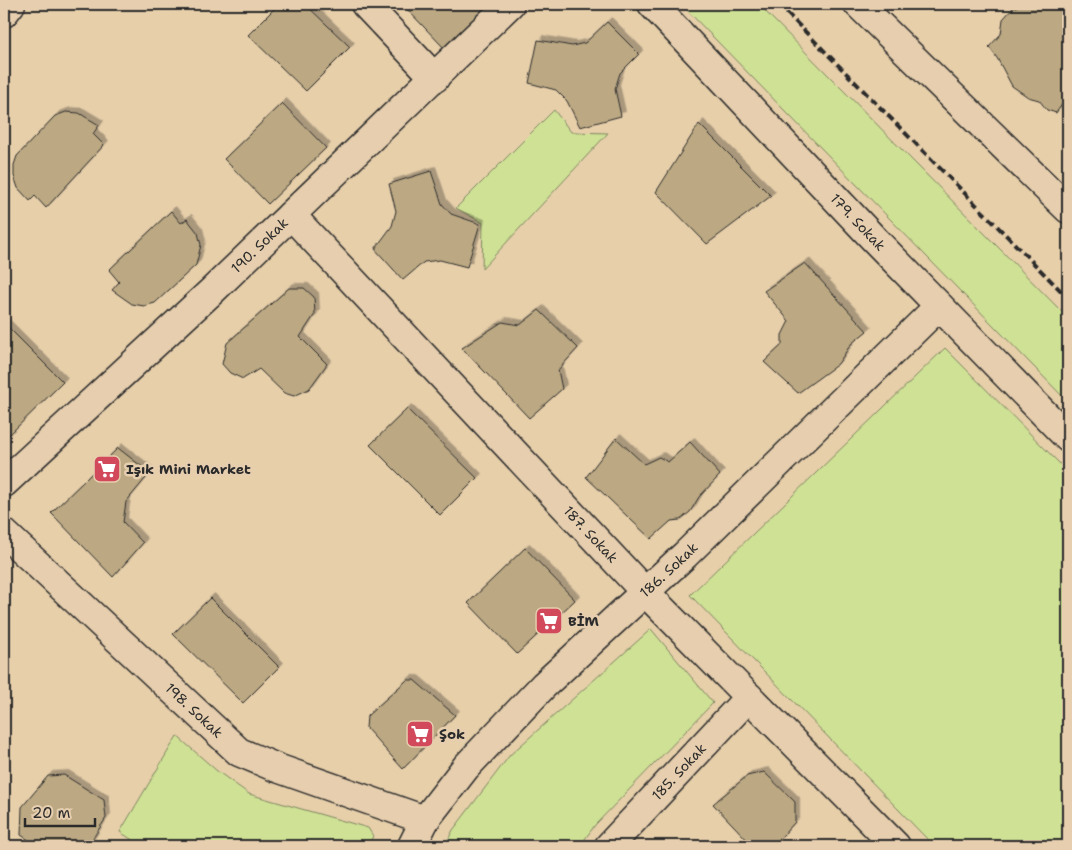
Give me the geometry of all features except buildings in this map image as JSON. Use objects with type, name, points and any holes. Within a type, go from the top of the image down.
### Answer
[{"type":"street","points":[[4,13],[11,4]]},
{"type":"street","points":[[365,4],[435,78]]},
{"type":"street","name":"190. Sokak","points":[[4,483],[291,215],[510,4]]},
{"type":"street","name":"179. Sokak","points":[[652,4],[939,306],[1068,438]]},
{"type":"street","points":[[858,4],[1068,209]]},
{"type":"street","name":"187. Sokak","points":[[291,215],[645,592],[896,846]]},
{"type":"street","name":"186. Sokak","points":[[412,846],[425,820],[466,767],[544,685],[645,592],[939,306]]},
{"type":"street","name":"198. Sokak","points":[[4,533],[239,752],[277,768],[425,820]]},
{"type":"street","name":"185. Sokak","points":[[609,846],[749,697]]},
{"type":"green space","points":[[681,4],[758,4],[1068,318],[1068,402]]},
{"type":"green space","points":[[554,110],[571,132],[608,133],[482,269],[483,223],[456,208]]},
{"type":"green space","points":[[945,348],[1068,472],[1068,846],[934,846],[690,595]]},
{"type":"green space","points":[[651,629],[713,703],[595,825],[580,846],[445,846],[453,830],[510,755]]},
{"type":"green space","points":[[177,736],[217,771],[249,794],[368,828],[373,836],[368,846],[142,846],[120,832]]},
{"type":"railway","points":[[778,4],[1068,298]]},
{"type":"place","name":"Işık Mini Market","points":[[107,469]]},
{"type":"place","name":"BİM","points":[[549,621]]},
{"type":"place","name":"Şok","points":[[420,734]]}]
